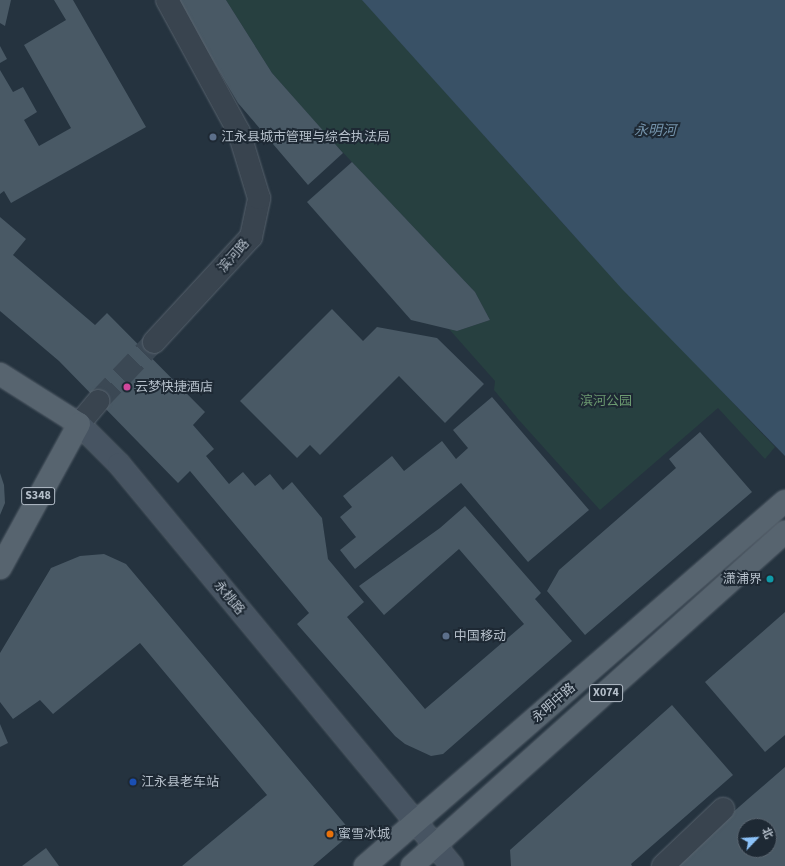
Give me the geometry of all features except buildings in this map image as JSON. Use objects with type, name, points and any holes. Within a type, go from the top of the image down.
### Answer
[{"type":"main road","name":"永桃路","points":[[0,374],[79,424],[119,464],[452,866]]},
{"type":"main road","name":"S348","points":[[0,568],[79,424]]},
{"type":"main road","name":"永明中路","points":[[365,866],[785,501]]},
{"type":"main road","name":"永明中路","points":[[412,866],[781,536]]},
{"type":"street","name":"滨河路","points":[[154,342],[251,237],[259,198],[239,132],[167,0]]},
{"type":"street","points":[[79,424],[98,401]]},
{"type":"street","points":[[663,866],[723,809]]},
{"type":"green space","name":"滨河公园","points":[[226,0],[363,0],[567,228],[775,447],[765,459],[718,408],[600,510],[518,419],[494,390],[495,381],[449,329],[457,331],[490,320],[475,292],[333,142],[272,73]]},
{"type":"water","name":"永明河","points":[[362,0],[785,0],[785,456],[622,289]]},
{"type":"tunnel","points":[[98,401],[154,342]]},
{"type":"place","name":"江永县城市管理与综合执法局","points":[[213,137]]},
{"type":"place","name":"云梦快捷酒店","points":[[127,387]]},
{"type":"place","name":"潇浦界","points":[[770,579]]},
{"type":"place","name":"中国移动","points":[[446,636]]},
{"type":"place","name":"江永县老车站","points":[[133,782]]},
{"type":"place","name":"蜜雪冰城","points":[[330,834]]}]
